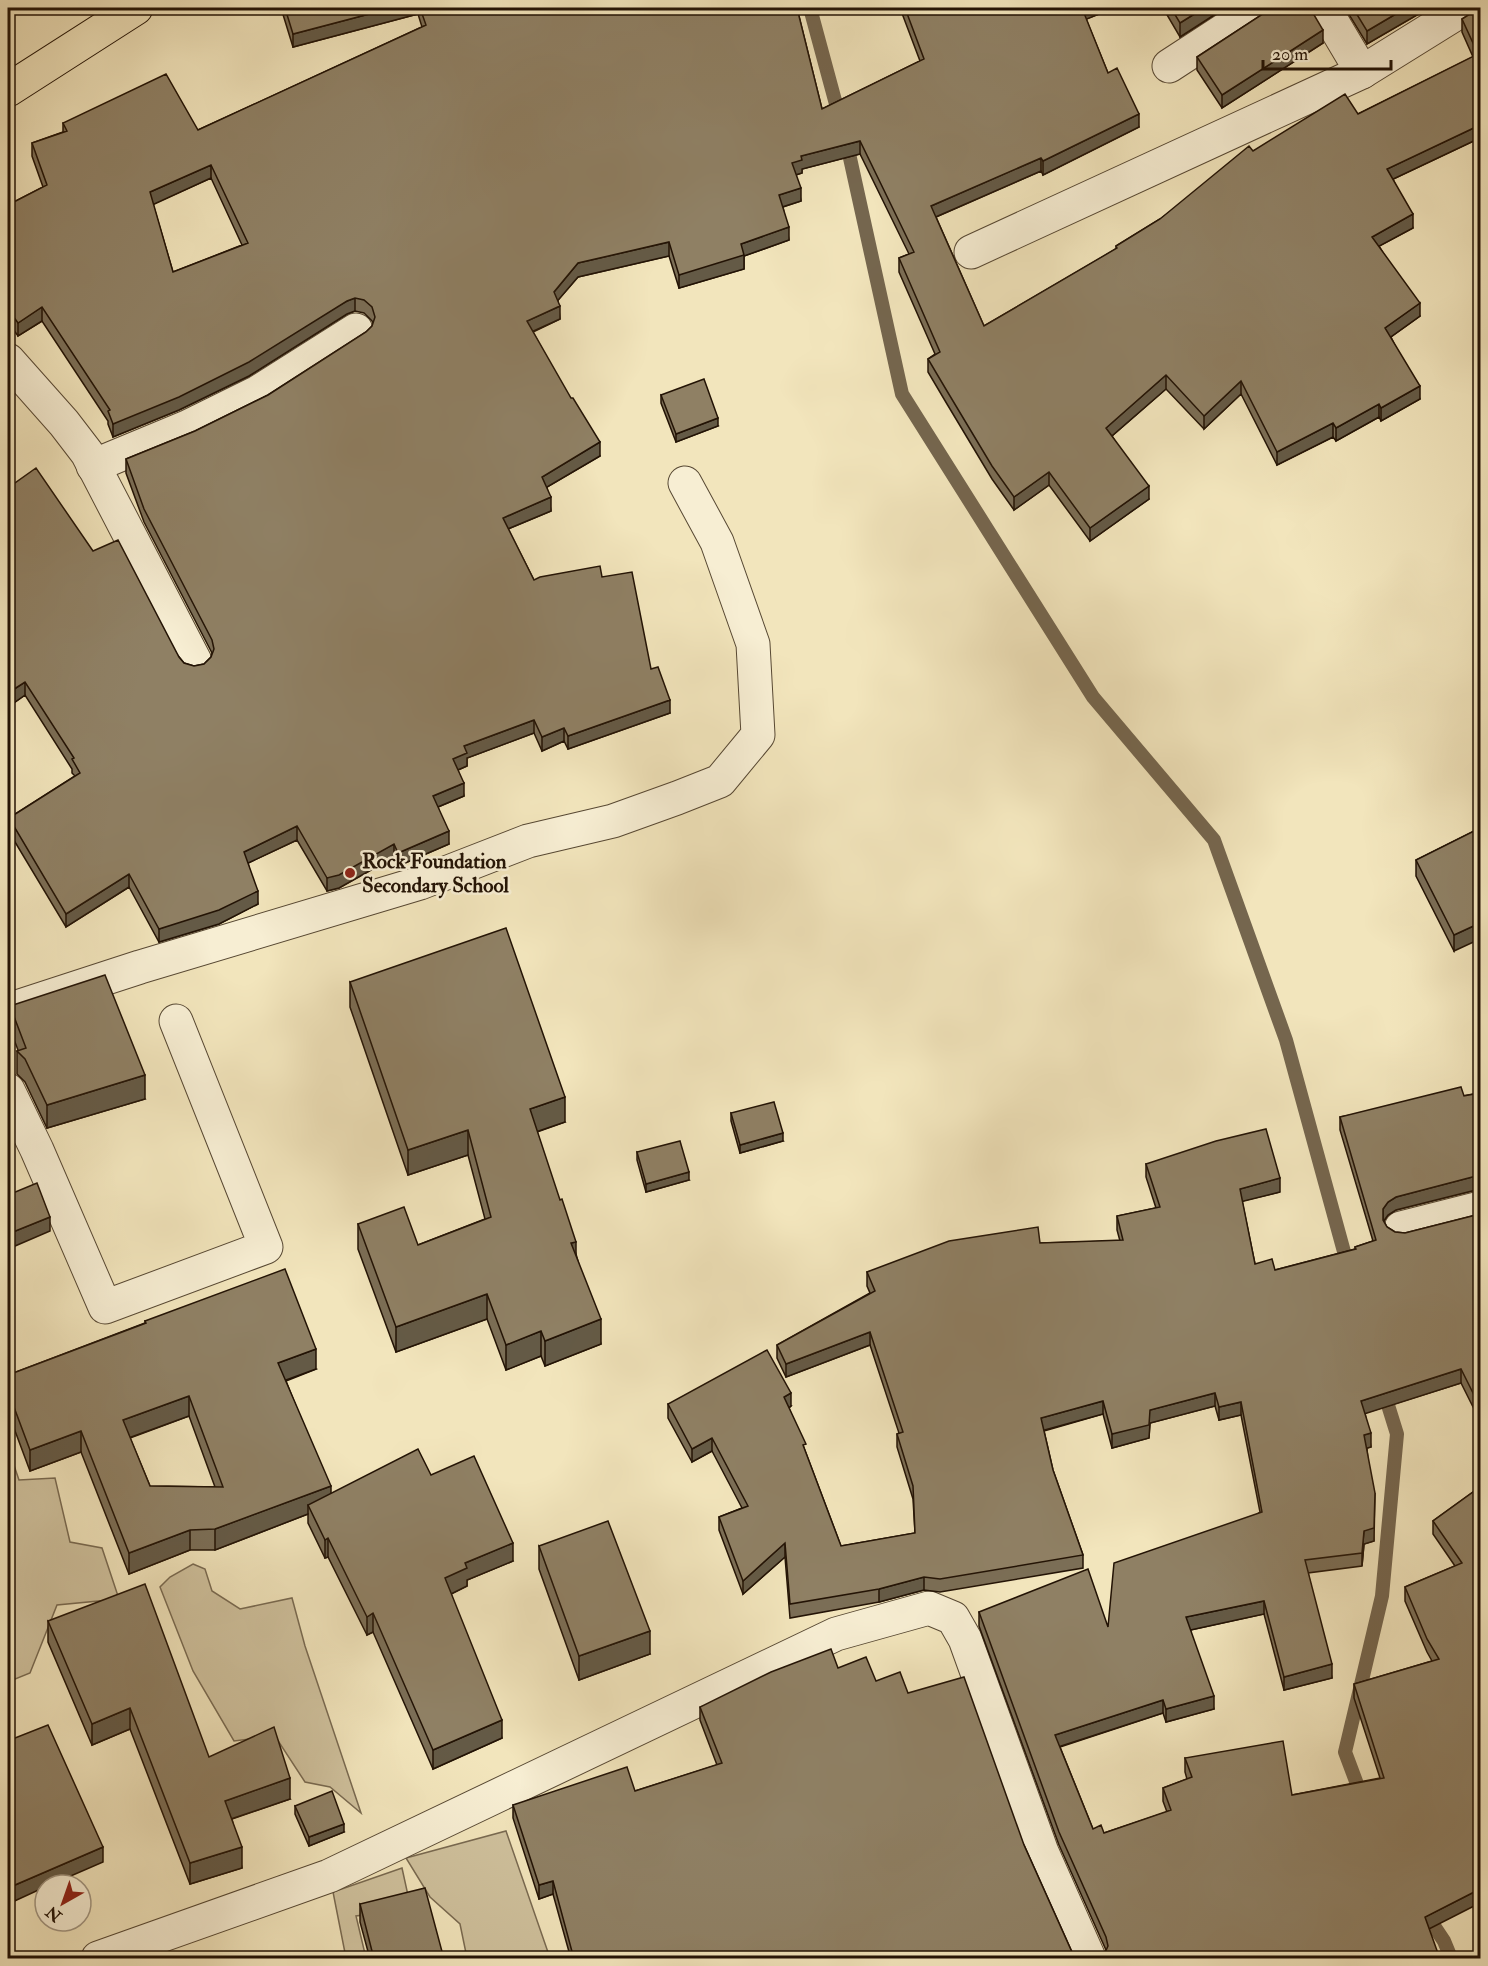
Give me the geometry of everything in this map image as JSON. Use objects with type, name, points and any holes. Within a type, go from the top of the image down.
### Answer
[{"type":"main road","points":[[8,90],[136,8]]},
{"type":"street","points":[[1169,66],[1258,8]]},
{"type":"street","points":[[1324,8],[1362,72]]},
{"type":"street","points":[[971,252],[1362,72],[1466,8]]},
{"type":"street","points":[[93,466],[187,427],[258,392],[356,330]]},
{"type":"street","points":[[8,360],[77,438],[195,661]]},
{"type":"street","points":[[8,1010],[140,967],[420,883],[528,841],[613,821],[720,782],[758,735],[753,644],[717,542],[685,483]]},
{"type":"street","points":[[8,1090],[37,1150],[105,1307],[266,1247],[176,1021]]},
{"type":"street","points":[[1401,1228],[1480,1208]]},
{"type":"street","points":[[99,1959],[329,1876],[836,1634],[929,1608],[953,1618],[966,1639],[1042,1852],[1089,1959]]},
{"type":"shaded area","points":[[8,1448],[19,1480],[55,1478],[70,1542],[102,1548],[119,1599],[57,1605],[30,1673],[8,1682]]},
{"type":"shaded area","points":[[193,1564],[205,1569],[212,1591],[240,1609],[292,1598],[305,1646],[361,1813],[330,1787],[305,1782],[275,1736],[234,1741],[193,1671],[160,1587],[170,1577]]},
{"type":"shaded area","points":[[506,1831],[550,1958],[467,1958],[460,1924],[430,1897],[406,1858]]},
{"type":"shaded area","points":[[402,1868],[411,1909],[356,1916],[366,1958],[346,1958],[333,1892]]},
{"type":"building","points":[[285,8],[392,8],[293,34]]},
{"type":"building","points":[[420,8],[797,8],[822,109],[924,59],[905,8],[1082,8],[1108,73],[1117,68],[1139,114],[1043,161],[1041,158],[931,206],[984,326],[1117,248],[1116,246],[1160,219],[1249,146],[1253,151],[1345,94],[1358,114],[1478,54],[1462,19],[1478,8],[1480,8],[1480,125],[1387,169],[1413,214],[1372,237],[1420,303],[1385,328],[1420,386],[1381,408],[1379,404],[1336,428],[1333,423],[1277,452],[1241,381],[1204,416],[1166,375],[1106,428],[1149,486],[1090,528],[1049,472],[1014,497],[992,466],[947,391],[928,359],[940,352],[899,258],[914,252],[860,141],[801,156],[802,160],[792,163],[801,188],[779,195],[789,227],[741,244],[744,255],[679,275],[669,242],[578,263],[554,292],[560,306],[527,321],[571,398],[600,442],[542,477],[551,497],[503,518],[534,580],[600,566],[602,577],[632,572],[651,669],[658,667],[670,700],[568,736],[564,728],[542,737],[534,720],[464,746],[467,753],[453,759],[464,783],[433,796],[449,831],[398,853],[394,844],[339,875],[327,878],[297,826],[244,852],[258,891],[219,910],[159,929],[129,874],[66,914],[9,818],[80,773],[72,759],[74,758],[25,682],[8,693],[8,488],[36,468],[93,551],[118,540],[179,657],[184,663],[194,666],[204,664],[211,657],[214,649],[212,640],[144,509],[126,459],[195,431],[268,395],[366,332],[372,326],[375,317],[372,307],[364,300],[355,298],[347,301],[249,362],[179,397],[113,424],[108,411],[110,410],[42,307],[18,323],[8,309],[8,205],[47,185],[32,143],[67,131],[63,123],[166,74],[198,130],[426,25]],"holes":[[[211,165],[248,243],[173,272],[150,192]]]},
{"type":"building","points":[[1171,8],[1204,8],[1180,23]]},
{"type":"building","points":[[1271,8],[1310,8],[1323,30],[1222,95],[1197,57]]},
{"type":"building","points":[[1353,8],[1406,8],[1367,31]]},
{"type":"building","points":[[704,379],[718,418],[676,434],[661,395]]},
{"type":"building","points":[[1480,828],[1480,923],[1454,935],[1416,860]]},
{"type":"building","points":[[506,928],[565,1097],[530,1109],[576,1242],[571,1243],[601,1319],[545,1341],[541,1331],[506,1345],[487,1294],[396,1327],[358,1224],[404,1207],[418,1245],[491,1217],[468,1130],[408,1150],[350,982]]},
{"type":"building","points":[[105,975],[145,1075],[47,1105],[25,1059],[17,1051],[26,1048],[10,1006]]},
{"type":"building","points":[[1461,1087],[1464,1096],[1480,1093],[1480,1177],[1476,1176],[1396,1197],[1383,1209],[1383,1220],[1387,1227],[1395,1232],[1405,1233],[1480,1214],[1480,1407],[1461,1369],[1361,1401],[1371,1433],[1364,1435],[1375,1493],[1374,1528],[1364,1531],[1362,1553],[1305,1560],[1332,1664],[1284,1677],[1264,1601],[1186,1617],[1214,1696],[1166,1709],[1163,1700],[1055,1735],[1093,1829],[1101,1825],[1104,1833],[1171,1810],[1163,1788],[1192,1777],[1185,1758],[1283,1741],[1292,1795],[1384,1778],[1354,1684],[1439,1659],[1427,1639],[1405,1587],[1462,1563],[1433,1521],[1480,1487],[1480,1889],[1425,1917],[1440,1959],[1100,1959],[1108,1946],[1106,1937],[1059,1832],[979,1612],[1088,1569],[1108,1627],[1114,1563],[1262,1512],[1241,1402],[1219,1407],[1215,1393],[1150,1410],[1149,1425],[1112,1434],[1103,1401],[1041,1418],[1053,1470],[1083,1555],[940,1579],[924,1577],[879,1589],[790,1604],[785,1543],[743,1581],[719,1517],[748,1506],[712,1438],[692,1449],[668,1404],[767,1350],[791,1393],[784,1397],[806,1444],[803,1445],[841,1546],[915,1533],[913,1486],[897,1434],[903,1432],[870,1332],[786,1364],[777,1345],[875,1291],[867,1272],[949,1241],[1038,1227],[1040,1243],[1123,1240],[1117,1216],[1160,1207],[1146,1164],[1216,1141],[1266,1129],[1280,1178],[1240,1189],[1255,1264],[1272,1259],[1275,1270],[1356,1249],[1355,1247],[1376,1240],[1340,1117]]},
{"type":"building","points":[[774,1102],[783,1133],[740,1145],[731,1113]]},
{"type":"building","points":[[680,1141],[689,1172],[646,1184],[637,1152]]},
{"type":"building","points":[[37,1183],[50,1217],[8,1234],[8,1195]]},
{"type":"building","points":[[285,1269],[316,1349],[278,1363],[331,1486],[215,1529],[190,1530],[129,1553],[81,1431],[30,1450],[8,1391],[8,1375],[146,1323],[145,1321]],"holes":[[[189,1396],[223,1487],[150,1486],[123,1420]]]},
{"type":"building","points":[[418,1449],[431,1475],[474,1456],[513,1543],[465,1563],[467,1568],[445,1578],[502,1720],[433,1750],[373,1613],[367,1617],[328,1538],[325,1540],[308,1505]]},
{"type":"building","points":[[608,1521],[650,1631],[579,1656],[539,1546]]},
{"type":"building","points":[[145,1584],[209,1757],[274,1727],[290,1778],[225,1801],[242,1847],[190,1863],[130,1708],[92,1724],[48,1621]]},
{"type":"building","points":[[831,1649],[838,1668],[866,1657],[876,1681],[900,1672],[908,1693],[964,1677],[1024,1845],[1077,1959],[574,1959],[553,1881],[539,1885],[513,1805],[627,1767],[635,1791],[722,1763],[700,1707],[771,1672]]},
{"type":"building","points":[[48,1725],[103,1847],[43,1873],[33,1873],[33,1877],[8,1888],[8,1733],[10,1740]]},
{"type":"building","points":[[332,1791],[344,1824],[309,1837],[295,1806]]},
{"type":"building","points":[[425,1888],[444,1959],[374,1959],[360,1904]]},
{"type":"building","points":[[279,1955],[280,1959],[266,1959]]},
{"type":"waterway","points":[[810,8],[840,119]]},
{"type":"waterway","points":[[846,140],[902,394],[1093,697],[1214,840],[1286,1040],[1349,1270]]},
{"type":"waterway","points":[[1363,1800],[1345,1752],[1382,1596],[1397,1434],[1383,1389]]},
{"type":"waterway","points":[[1424,1911],[1444,1941],[1451,1958]]},
{"type":"place","name":"Rock Foundation Secondary School","points":[[350,873]]}]
